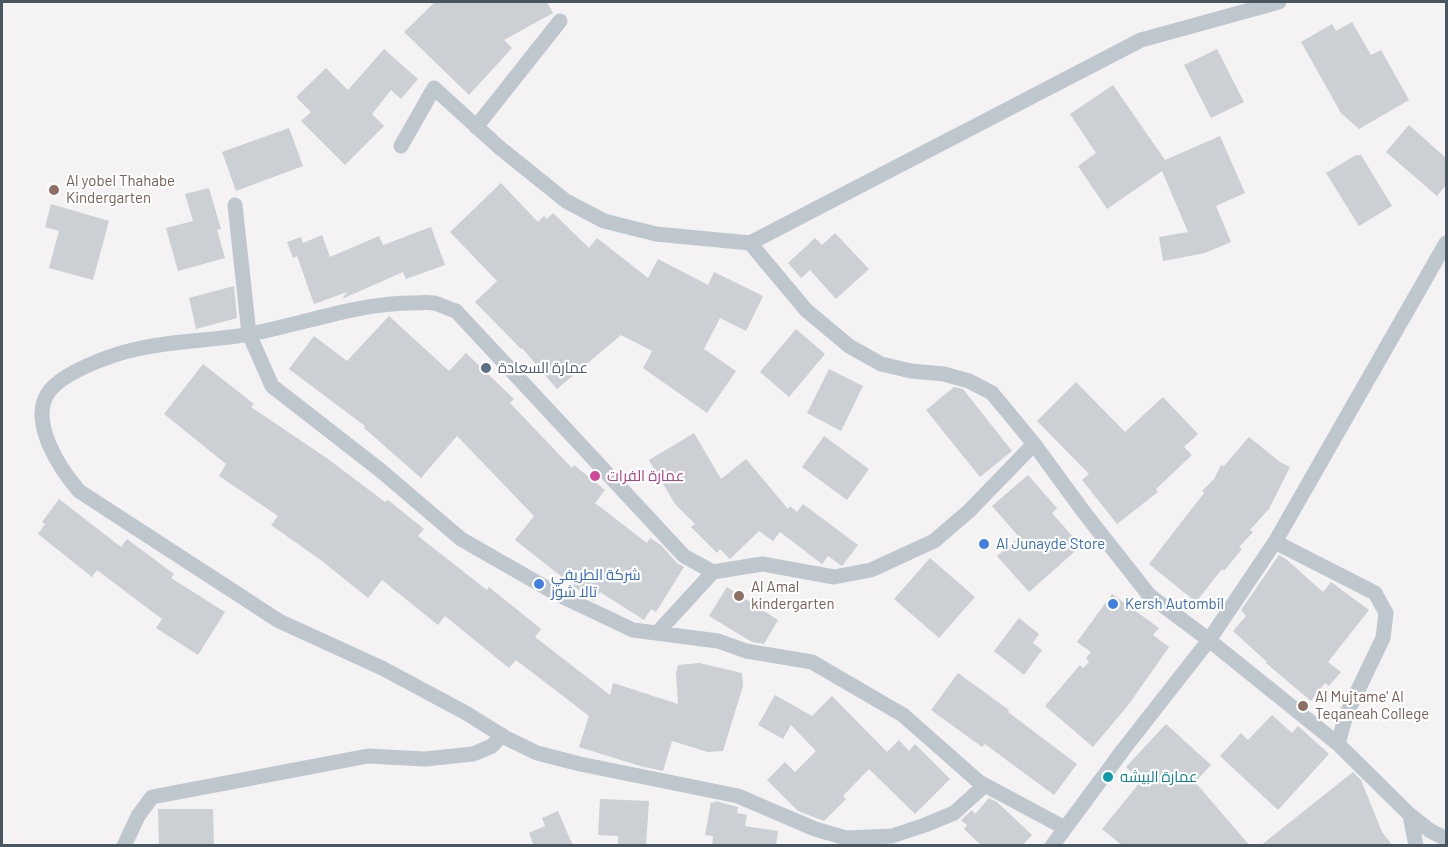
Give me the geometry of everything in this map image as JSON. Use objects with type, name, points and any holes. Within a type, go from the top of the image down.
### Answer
[{"type":"street","points":[[401,146],[434,88],[500,148],[566,201],[604,221],[656,234],[750,243],[1141,40],[1279,2]]},
{"type":"street","points":[[476,127],[560,21]]},
{"type":"street","points":[[235,205],[249,334],[273,387],[380,470],[461,539],[556,594],[633,630],[718,641],[746,651],[812,662],[903,716],[985,784],[1065,828]]},
{"type":"street","points":[[750,243],[806,310],[849,346],[881,364],[911,371],[944,374],[969,381],[992,393],[1034,444],[1149,595],[1209,640],[1338,744],[1410,815],[1429,830],[1446,839]]},
{"type":"street","points":[[1052,846],[1209,640],[1275,542],[1446,243]]},
{"type":"street","points":[[985,784],[954,813],[905,839],[892,836],[846,838],[815,829],[738,796],[537,753],[382,668],[279,621],[80,491],[64,474],[48,443],[43,406],[48,392],[62,379],[97,362],[137,349],[249,334],[390,303],[433,303],[456,311],[684,556],[713,572],[762,564],[834,577],[870,570],[934,541],[969,511],[1034,444]]},
{"type":"street","points":[[1275,542],[1375,593],[1386,613],[1383,638],[1346,715],[1338,744]]},
{"type":"street","points":[[657,633],[713,572]]},
{"type":"street","points":[[124,846],[138,816],[152,797],[368,756],[425,759],[473,753],[492,746],[502,735]]},
{"type":"street","points":[[1410,815],[1416,846]]},
{"type":"building","points":[[435,2],[547,2],[553,13],[504,40],[512,48],[469,95],[404,32]]},
{"type":"building","points":[[1352,22],[1371,55],[1381,50],[1409,100],[1359,129],[1341,113],[1301,42],[1332,24],[1336,31]]},
{"type":"building","points":[[384,49],[418,79],[401,99],[391,90],[372,114],[384,126],[345,165],[301,121],[311,112],[296,97],[326,68],[348,90]]},
{"type":"building","points":[[1217,49],[1244,102],[1211,118],[1184,65]]},
{"type":"building","points":[[1113,85],[1165,160],[1220,136],[1245,193],[1216,206],[1231,242],[1205,253],[1163,261],[1159,237],[1188,232],[1162,171],[1107,209],[1078,166],[1096,153],[1070,114]]},
{"type":"building","points":[[1409,125],[1446,158],[1446,185],[1437,196],[1386,152]]},
{"type":"building","points":[[289,128],[303,166],[236,191],[222,152]]},
{"type":"building","points":[[1356,155],[1361,155],[1392,206],[1359,226],[1326,173]]},
{"type":"building","points":[[501,183],[538,222],[544,216],[547,219],[553,213],[589,248],[597,238],[648,278],[658,259],[708,285],[714,272],[763,296],[746,331],[720,318],[704,349],[736,371],[707,413],[643,368],[652,351],[621,335],[557,389],[522,348],[475,302],[497,281],[450,232]]},
{"type":"building","points":[[209,188],[221,229],[217,230],[225,258],[178,271],[166,228],[193,221],[185,194]]},
{"type":"building","points":[[51,204],[109,221],[93,280],[49,268],[59,231],[45,227]]},
{"type":"building","points":[[431,227],[445,265],[406,279],[403,272],[342,299],[347,292],[314,304],[297,256],[293,258],[287,242],[301,237],[303,243],[322,235],[330,257],[379,236],[383,245]]},
{"type":"building","points":[[835,233],[869,269],[836,299],[810,270],[801,278],[788,263],[815,238],[822,245]]},
{"type":"building","points":[[234,286],[237,318],[196,329],[189,298]]},
{"type":"building","points":[[389,316],[449,371],[466,353],[514,399],[510,403],[572,468],[574,465],[605,490],[595,503],[647,543],[650,538],[661,545],[677,563],[684,567],[656,612],[651,609],[644,620],[600,592],[594,601],[590,599],[515,540],[534,516],[457,436],[421,478],[364,428],[365,426],[289,369],[314,336],[347,361]]},
{"type":"building","points":[[796,329],[825,354],[789,397],[760,372]]},
{"type":"building","points":[[203,364],[254,404],[251,407],[328,459],[385,502],[388,500],[424,529],[418,536],[487,590],[489,587],[541,629],[535,637],[610,695],[613,683],[678,704],[676,673],[678,665],[699,663],[742,673],[743,686],[723,751],[708,752],[672,741],[663,771],[579,747],[589,716],[516,660],[509,668],[445,616],[438,625],[382,580],[368,598],[322,561],[271,525],[278,516],[219,476],[226,464],[164,414]]},
{"type":"building","points":[[829,369],[863,386],[841,431],[807,413]]},
{"type":"building","points":[[1076,382],[1125,432],[1163,397],[1198,434],[1184,447],[1192,455],[1156,489],[1158,492],[1117,524],[1082,480],[1089,474],[1037,421]]},
{"type":"building","points":[[954,387],[963,389],[1012,451],[980,477],[926,410]]},
{"type":"building","points":[[694,433],[721,479],[746,459],[788,509],[790,506],[797,512],[803,504],[858,545],[842,566],[828,556],[822,564],[780,532],[773,541],[759,531],[730,559],[720,549],[717,553],[691,527],[695,524],[675,504],[649,460]]},
{"type":"building","points":[[824,436],[869,469],[847,500],[802,467]]},
{"type":"building","points":[[1249,437],[1280,462],[1290,467],[1269,509],[1250,530],[1253,532],[1239,547],[1242,549],[1224,571],[1222,569],[1196,602],[1149,564],[1204,493],[1202,491],[1214,479],[1221,465],[1224,466]]},
{"type":"building","points":[[1028,475],[1057,508],[1052,513],[1081,546],[1029,592],[997,556],[1019,537],[992,506]]},
{"type":"building","points":[[59,499],[121,547],[127,539],[174,574],[171,578],[225,612],[198,655],[156,628],[162,619],[97,570],[92,577],[38,534],[45,524],[42,522]]},
{"type":"building","points":[[1279,555],[1323,592],[1331,582],[1369,610],[1328,662],[1341,672],[1329,686],[1325,683],[1311,701],[1233,631],[1246,616],[1241,610]]},
{"type":"building","points":[[930,558],[975,597],[939,638],[894,599]]},
{"type":"building","points":[[727,587],[778,620],[764,644],[752,642],[709,616]]},
{"type":"building","points":[[1112,594],[1159,628],[1153,635],[1169,647],[1129,704],[1093,747],[1045,706],[1080,665],[1083,668],[1089,662],[1086,658],[1091,652],[1077,642]]},
{"type":"building","points":[[1019,618],[1039,634],[1033,643],[1042,650],[1024,675],[994,651]]},
{"type":"building","points":[[958,673],[1077,764],[1054,795],[985,744],[982,747],[931,710]]},
{"type":"building","points":[[775,695],[812,716],[832,696],[887,752],[899,740],[909,751],[915,744],[950,779],[915,814],[869,769],[843,796],[846,799],[824,821],[798,811],[767,780],[785,762],[795,772],[816,751],[791,725],[783,739],[758,725]]},
{"type":"building","points":[[1272,715],[1292,733],[1298,726],[1329,754],[1278,810],[1220,756],[1241,733],[1248,740]]},
{"type":"building","points":[[1166,724],[1211,765],[1195,782],[1250,846],[1123,846],[1102,829],[1141,781],[1126,767]]},
{"type":"building","points":[[1353,772],[1361,780],[1382,832],[1393,846],[1260,846]]},
{"type":"building","points":[[989,798],[997,802],[1032,835],[1022,846],[982,846],[964,829],[967,825],[961,820],[972,810],[975,814]]},
{"type":"building","points":[[600,799],[649,801],[646,846],[618,846],[618,836],[598,835]]},
{"type":"building","points":[[711,802],[738,807],[737,813],[747,815],[745,826],[778,831],[776,846],[712,846],[713,836],[705,835]]},
{"type":"building","points":[[158,809],[213,809],[214,846],[159,846]]},
{"type":"building","points":[[558,811],[573,846],[534,846],[529,833],[545,826],[542,818]]},
{"type":"place","name":"Al yobel Thahabe Kindergarten","points":[[54,190]]},
{"type":"place","name":"عمارة السعادة","points":[[486,368]]},
{"type":"place","name":"عمارة الفرات","points":[[595,476]]},
{"type":"place","name":"Al Junayde Store","points":[[984,544]]},
{"type":"place","name":"شركة الطريفي تالا شوز","points":[[539,584]]},
{"type":"place","name":"Al Amal kindergarten","points":[[739,596]]},
{"type":"place","name":"Kersh Autombil","points":[[1113,604]]},
{"type":"place","name":"Al Mujtame' Al Teqaneah College","points":[[1303,706]]},
{"type":"place","name":"عمارة البيشه","points":[[1108,777]]}]
